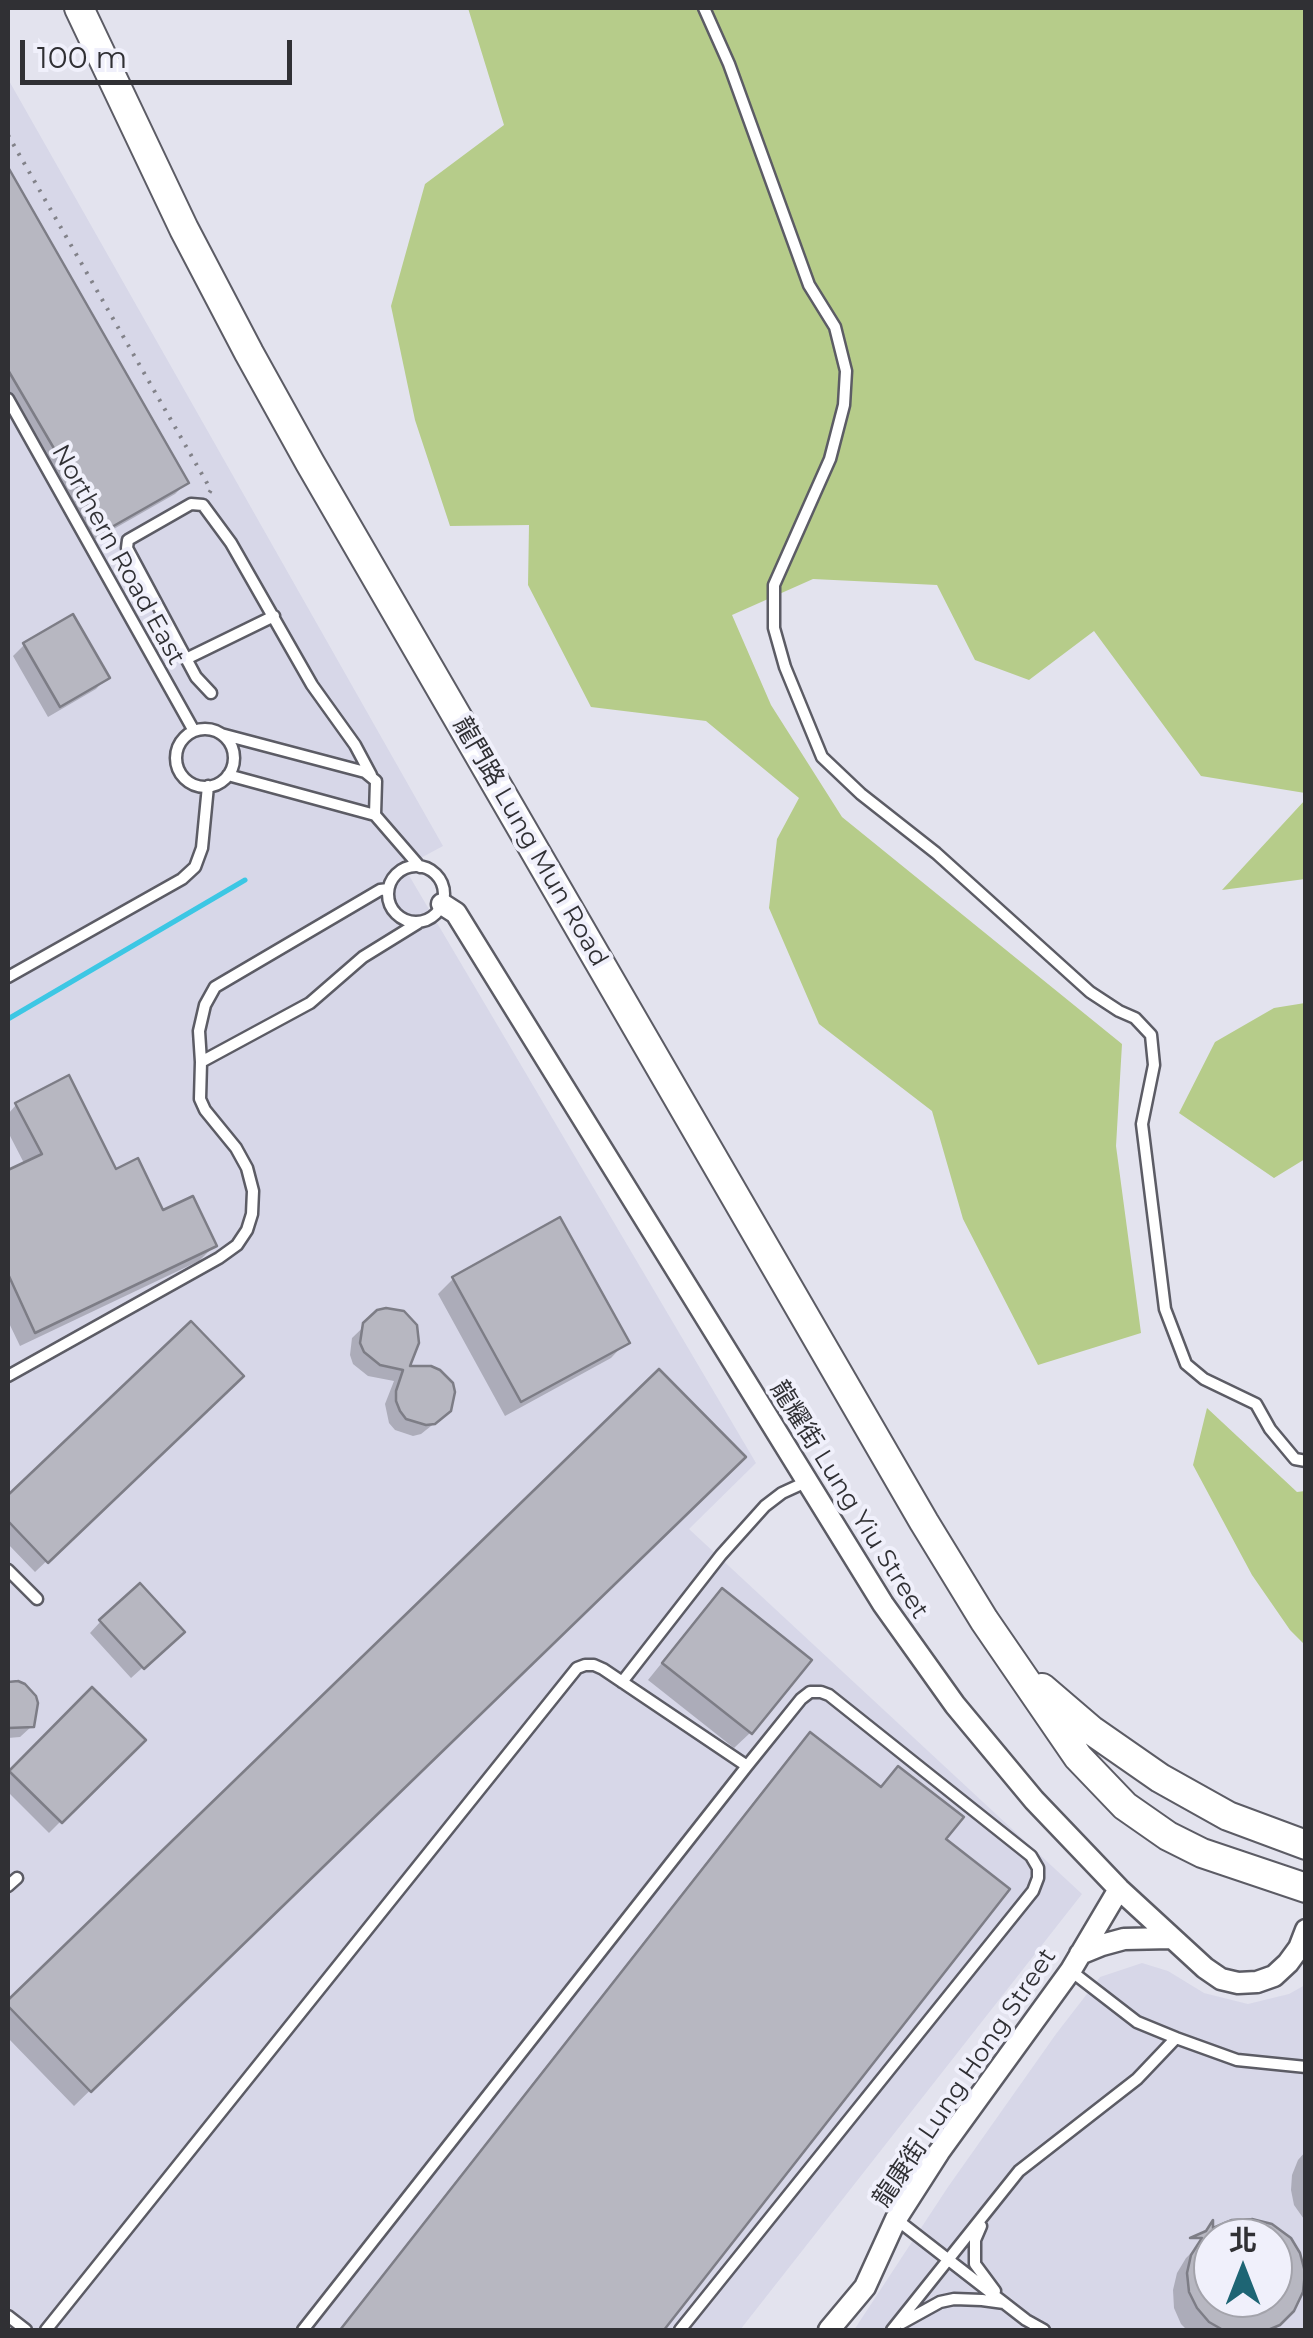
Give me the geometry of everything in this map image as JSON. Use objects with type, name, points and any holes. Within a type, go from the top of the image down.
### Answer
[{"type":"street","name":"龍門路 Lung Mun Road","points":[[79,8],[184,229],[310,463],[924,1522],[1010,1660],[1078,1757],[1125,1806],[1202,1854],[1306,1888]]},
{"type":"street","name":"龍耀街 Lung Yiu Street","points":[[442,904],[456,913],[883,1604],[955,1705],[1034,1800],[1119,1890],[1220,1978],[1238,1984],[1274,1976],[1288,1964],[1306,1930]]},
{"type":"street","name":"龍門路 Lung Mun Road","points":[[1010,1660],[1090,1730],[1160,1778],[1228,1816],[1306,1845]]},
{"type":"street","name":"龍康街 Lung Hong Street","points":[[829,2330],[864,2287],[896,2219],[939,2152],[1075,1962],[1119,1890]]},
{"type":"street","name":"龍康街 Lung Hong Street","points":[[1075,1962],[1102,1945],[1124,1939],[1171,1938]]},
{"type":"lane","points":[[704,8],[729,64],[808,284],[835,327],[846,372],[844,405],[830,459],[774,585],[774,628],[785,667],[822,756],[862,794],[936,852],[1090,992],[1119,1012],[1136,1018],[1152,1035],[1154,1065],[1142,1124],[1165,1308],[1186,1364],[1204,1379],[1256,1404],[1294,1458],[1306,1461]]},
{"type":"lane","name":"Northern Road East","points":[[8,399],[194,731]]},
{"type":"lane","points":[[211,693],[196,676],[128,548],[128,540],[191,504],[204,505],[231,543],[312,685],[355,745],[376,781],[374,815]]},
{"type":"lane","points":[[188,658],[274,616]]},
{"type":"lane","points":[[221,734],[232,748],[234,758],[228,775],[208,786],[190,782],[179,769],[177,752],[186,736],[203,729],[371,775]]},
{"type":"lane","points":[[201,1062],[310,1002],[363,957],[435,915],[444,890],[434,874],[420,867],[374,815],[228,775]]},
{"type":"lane","points":[[8,977],[182,879],[195,866],[202,848],[208,786]]},
{"type":"lane","points":[[418,922],[409,922],[394,912],[388,889],[399,871],[420,867]]},
{"type":"lane","points":[[8,1376],[237,1245],[248,1230],[252,1191],[236,1148],[200,1099],[199,1031],[204,1005],[215,987],[380,890],[388,889]]},
{"type":"lane","points":[[622,1682],[765,1506],[806,1482]]},
{"type":"lane","points":[[8,1570],[37,1599]]},
{"type":"lane","points":[[46,2330],[577,1668],[594,1665],[747,1766]]},
{"type":"lane","points":[[303,2330],[801,1699],[810,1692],[821,1692],[1031,1856],[1038,1868],[1038,1878],[1032,1891],[680,2330]]},
{"type":"lane","points":[[1075,1962],[1136,2022],[1214,2054],[1306,2068]]},
{"type":"lane","points":[[893,2329],[1032,2159],[1136,2079],[1176,2038]]},
{"type":"lane","points":[[996,2199],[975,2240],[975,2264],[1005,2304]]},
{"type":"lane","points":[[896,2219],[1044,2330]]},
{"type":"lane","points":[[893,2329],[940,2302],[954,2299],[1005,2304]]},
{"type":"lane","points":[[8,2316],[26,2330]]},
{"type":"path","points":[[8,135],[210,490],[204,505]]},
{"type":"shaded area","points":[[8,79],[443,846],[404,867],[756,1463],[689,1529],[1082,1894],[740,2330],[8,2330]]},
{"type":"shaded area","points":[[1142,1963],[1168,1971],[1204,1993],[1248,2004],[1289,1994],[1305,1985],[1305,2330],[854,2330],[1056,2034],[1100,1977]]},
{"type":"green space","points":[[468,8],[1305,8],[1305,793],[1201,776],[1094,631],[1029,680],[975,660],[937,585],[813,579],[732,615],[771,705],[842,817],[1122,1044],[1116,1146],[1141,1333],[1038,1365],[963,1219],[932,1111],[819,1024],[769,908],[777,839],[799,798],[706,721],[591,707],[528,585],[529,525],[450,526],[415,420],[391,306],[425,184],[504,125]]},
{"type":"green space","points":[[1305,800],[1305,879],[1222,890]]},
{"type":"green space","points":[[1305,1003],[1305,1159],[1274,1178],[1179,1113],[1215,1042],[1274,1008]]},
{"type":"green space","points":[[1207,1408],[1297,1492],[1305,1491],[1305,1645],[1252,1575],[1193,1465]]},
{"type":"building","points":[[8,167],[189,483],[103,532],[8,370]]},
{"type":"building","points":[[73,614],[110,678],[60,707],[23,643]]},
{"type":"building","points":[[69,1075],[116,1169],[138,1158],[163,1210],[193,1196],[217,1246],[35,1333],[8,1274],[8,1170],[42,1154],[15,1103]]},
{"type":"building","points":[[560,1217],[630,1343],[521,1402],[452,1277]]},
{"type":"building","points":[[377,1310],[404,1311],[417,1325],[419,1343],[410,1366],[431,1366],[453,1383],[451,1411],[435,1424],[406,1419],[396,1401],[403,1370],[380,1365],[364,1352],[360,1343],[363,1323]]},
{"type":"building","points":[[191,1321],[244,1376],[48,1563],[8,1521],[8,1495]]},
{"type":"building","points":[[659,1369],[746,1457],[91,2092],[8,2006],[8,2000]]},
{"type":"building","points":[[140,1583],[185,1632],[144,1669],[99,1620]]},
{"type":"building","points":[[722,1588],[812,1660],[752,1734],[662,1663]]},
{"type":"building","points":[[18,1681],[36,1696],[34,1727],[8,1728],[8,1682]]},
{"type":"building","points":[[92,1687],[146,1740],[62,1823],[9,1771]]},
{"type":"building","points":[[810,1732],[881,1787],[898,1766],[964,1817],[946,1839],[1010,1889],[664,2330],[340,2330]]},
{"type":"building","points":[[1293,2241],[1305,2272],[1303,2292],[1294,2311]]},
{"type":"building","points":[[1193,2252],[1193,2300],[1187,2273]]},
{"type":"building","points":[[1206,2318],[1287,2318],[1268,2330],[1223,2330]]},
{"type":"waterway","points":[[8,1019],[245,880]]}]
